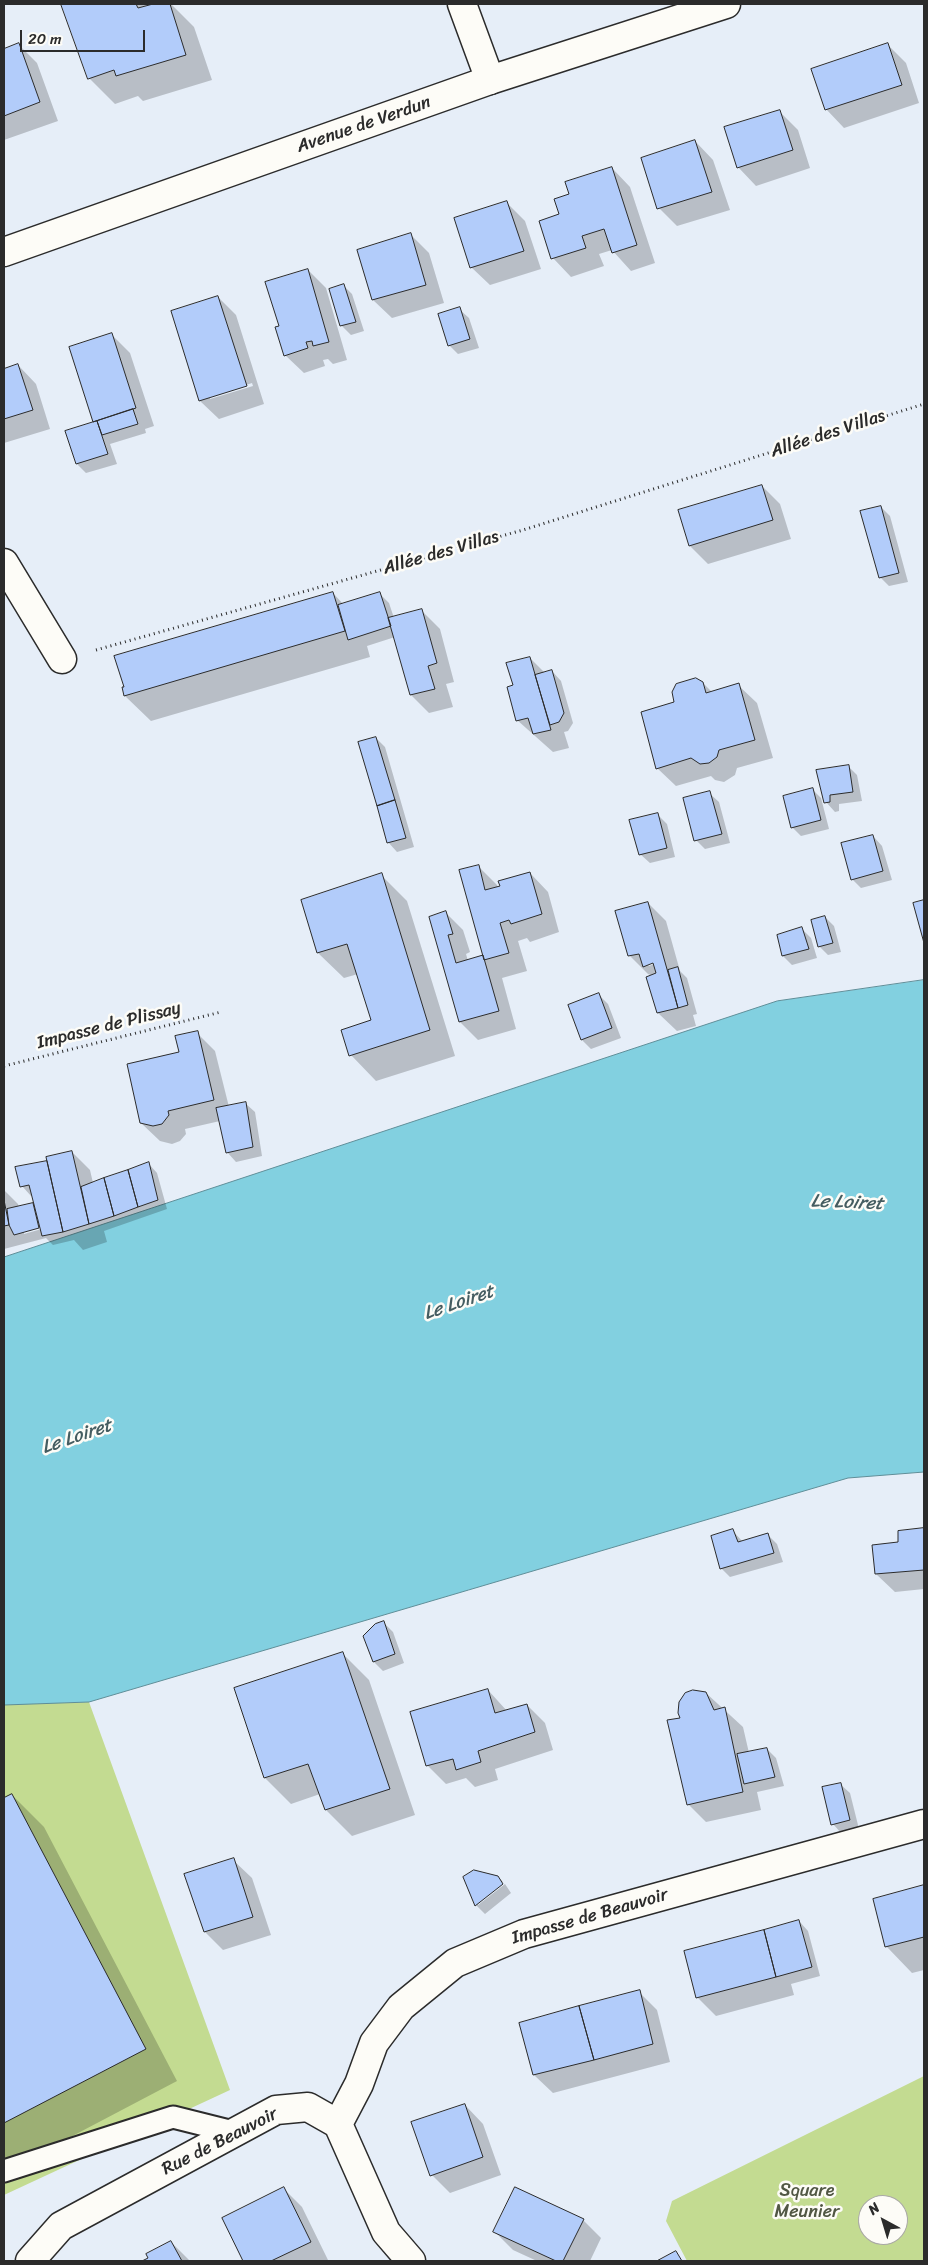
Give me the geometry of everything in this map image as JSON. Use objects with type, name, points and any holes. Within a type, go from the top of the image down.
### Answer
[{"type":"street","points":[[462,4],[490,80]]},
{"type":"street","name":"Avenue de Verdun","points":[[4,252],[490,80],[726,4]]},
{"type":"street","points":[[4,563],[62,659]]},
{"type":"street","name":"Impasse de Beauvoir","points":[[338,2124],[358,2084],[374,2043],[401,2007],[455,1963],[524,1934],[924,1824]]},
{"type":"street","name":"Rue de Beauvoir","points":[[30,2261],[61,2226],[276,2110],[308,2107],[338,2124]]},
{"type":"street","points":[[338,2124],[386,2232],[411,2261]]},
{"type":"lane","points":[[4,2171],[173,2117],[233,2132]]},
{"type":"path","name":"Allée des Villas","points":[[62,659],[523,530],[924,404]]},
{"type":"path","name":"Impasse de Plissay","points":[[4,1066],[221,1012]]},
{"type":"green space","points":[[89,1702],[230,2090],[4,2195],[4,1704]]},
{"type":"green space","name":"Square Meunier","points":[[924,2076],[924,2261],[687,2261],[666,2221],[672,2201]]},
{"type":"water","name":"Le Loiret","points":[[924,980],[924,1472],[848,1478],[89,1702],[4,1705],[4,1257],[777,1001]]},
{"type":"building","points":[[61,4],[136,4],[138,8],[153,4],[170,4],[186,55],[116,76],[114,70],[88,79]]},
{"type":"building","points":[[19,43],[40,102],[4,116],[4,49]]},
{"type":"building","points":[[888,43],[902,85],[825,110],[811,69]]},
{"type":"building","points":[[780,110],[793,150],[737,168],[724,127]]},
{"type":"building","points":[[695,140],[712,192],[657,209],[641,158]]},
{"type":"building","points":[[612,167],[637,245],[612,253],[604,229],[582,236],[586,248],[551,259],[539,221],[559,214],[554,199],[569,194],[565,182]]},
{"type":"building","points":[[507,201],[524,251],[470,268],[454,218]]},
{"type":"building","points":[[411,233],[426,285],[372,300],[357,250]]},
{"type":"building","points":[[308,269],[329,342],[313,346],[312,341],[306,342],[308,348],[284,356],[275,327],[279,326],[265,282]]},
{"type":"building","points":[[344,284],[356,322],[340,326],[329,289]]},
{"type":"building","points":[[218,296],[247,386],[199,401],[171,311]]},
{"type":"building","points":[[460,307],[470,339],[448,346],[438,314]]},
{"type":"building","points":[[112,333],[136,408],[93,422],[69,347]]},
{"type":"building","points":[[18,364],[33,410],[4,419],[4,369]]},
{"type":"building","points":[[133,409],[138,424],[102,435],[97,421]]},
{"type":"building","points":[[97,421],[108,454],[76,464],[65,431]]},
{"type":"building","points":[[762,485],[773,520],[689,546],[678,510]]},
{"type":"building","points":[[881,506],[899,573],[879,578],[860,511]]},
{"type":"building","points":[[333,592],[345,631],[124,696],[122,687],[124,687],[114,656]]},
{"type":"building","points":[[380,592],[391,626],[348,640],[338,605]]},
{"type":"building","points":[[422,609],[437,663],[428,666],[435,689],[410,695],[388,618]]},
{"type":"building","points":[[530,657],[551,730],[533,734],[528,718],[516,721],[507,687],[513,685],[506,663]]},
{"type":"building","points":[[552,670],[564,713],[559,722],[550,725],[535,675]]},
{"type":"building","points":[[696,678],[703,682],[706,693],[739,683],[755,740],[719,750],[717,757],[709,763],[700,764],[691,758],[656,769],[641,712],[674,702],[672,692],[676,684]]},
{"type":"building","points":[[376,737],[395,800],[377,806],[358,742]]},
{"type":"building","points":[[849,765],[853,792],[830,795],[830,802],[824,803],[816,770]]},
{"type":"building","points":[[813,788],[821,820],[791,828],[783,796]]},
{"type":"building","points":[[710,791],[722,834],[694,841],[683,798]]},
{"type":"building","points":[[395,800],[406,838],[387,843],[377,806]]},
{"type":"building","points":[[658,813],[667,848],[639,855],[629,820]]},
{"type":"building","points":[[873,835],[883,871],[851,880],[841,843]]},
{"type":"building","points":[[479,865],[485,890],[500,886],[498,881],[530,872],[542,914],[511,924],[509,920],[500,923],[509,953],[484,960],[459,870]]},
{"type":"building","points":[[382,873],[430,1030],[349,1056],[341,1030],[371,1020],[347,944],[317,953],[301,900]]},
{"type":"building","points":[[924,900],[924,943],[913,903]]},
{"type":"building","points":[[648,902],[678,1008],[657,1013],[646,977],[656,973],[653,963],[643,967],[639,954],[628,956],[615,911]]},
{"type":"building","points":[[446,911],[453,934],[448,935],[456,963],[483,955],[499,1011],[459,1022],[429,917]]},
{"type":"building","points":[[825,916],[833,943],[818,947],[811,920]]},
{"type":"building","points":[[802,927],[809,949],[782,956],[777,935]]},
{"type":"building","points":[[678,967],[688,1005],[678,1008],[668,970]]},
{"type":"building","points":[[599,993],[612,1028],[581,1040],[568,1005]]},
{"type":"building","points":[[198,1031],[214,1100],[168,1111],[169,1115],[162,1124],[153,1126],[140,1123],[127,1064],[179,1052],[175,1036]]},
{"type":"building","points":[[246,1102],[253,1147],[226,1153],[216,1108]]},
{"type":"building","points":[[72,1151],[89,1224],[63,1232],[46,1157]]},
{"type":"building","points":[[47,1161],[63,1232],[42,1236],[29,1185],[20,1187],[15,1167]]},
{"type":"building","points":[[149,1162],[158,1200],[138,1207],[128,1170]]},
{"type":"building","points":[[128,1170],[138,1207],[114,1216],[104,1178]]},
{"type":"building","points":[[104,1178],[114,1216],[89,1224],[81,1187]]},
{"type":"building","points":[[4,1200],[9,1225],[4,1226]]},
{"type":"building","points":[[33,1203],[39,1228],[14,1235],[9,1225],[7,1209]]},
{"type":"building","points":[[924,1528],[924,1570],[875,1574],[872,1545],[898,1542],[898,1531]]},
{"type":"building","points":[[733,1529],[738,1542],[768,1533],[774,1553],[720,1569],[711,1536]]},
{"type":"building","points":[[384,1621],[395,1654],[373,1662],[363,1636],[375,1624]]},
{"type":"building","points":[[343,1652],[390,1789],[325,1810],[308,1764],[264,1778],[234,1688]]},
{"type":"building","points":[[488,1689],[495,1713],[527,1704],[535,1732],[478,1751],[481,1762],[456,1770],[453,1759],[426,1766],[410,1712]]},
{"type":"building","points":[[693,1690],[706,1692],[714,1710],[725,1707],[743,1792],[687,1805],[667,1720],[680,1718],[678,1713],[679,1702],[685,1693]]},
{"type":"building","points":[[767,1748],[775,1777],[744,1784],[737,1754]]},
{"type":"building","points":[[841,1783],[850,1820],[831,1825],[822,1787]]},
{"type":"building","points":[[12,1794],[146,2049],[4,2123],[4,1798]]},
{"type":"building","points":[[234,1858],[253,1917],[204,1932],[184,1874]]},
{"type":"building","points":[[474,1870],[498,1876],[503,1884],[475,1906],[463,1877]]},
{"type":"building","points":[[924,1885],[924,1937],[885,1947],[873,1899]]},
{"type":"building","points":[[799,1920],[812,1967],[776,1977],[764,1930]]},
{"type":"building","points":[[764,1930],[776,1977],[696,1998],[684,1951]]},
{"type":"building","points":[[640,1990],[653,2044],[594,2060],[579,2006]]},
{"type":"building","points":[[579,2006],[594,2060],[533,2075],[519,2023]]},
{"type":"building","points":[[465,2104],[483,2157],[430,2176],[411,2122]]},
{"type":"building","points":[[284,2187],[311,2242],[271,2261],[243,2261],[222,2218]]},
{"type":"building","points":[[515,2187],[584,2219],[563,2261],[556,2261],[493,2232]]},
{"type":"building","points":[[171,2241],[182,2261],[142,2261],[148,2258],[146,2254]]},
{"type":"building","points":[[676,2251],[682,2261],[657,2261]]}]
